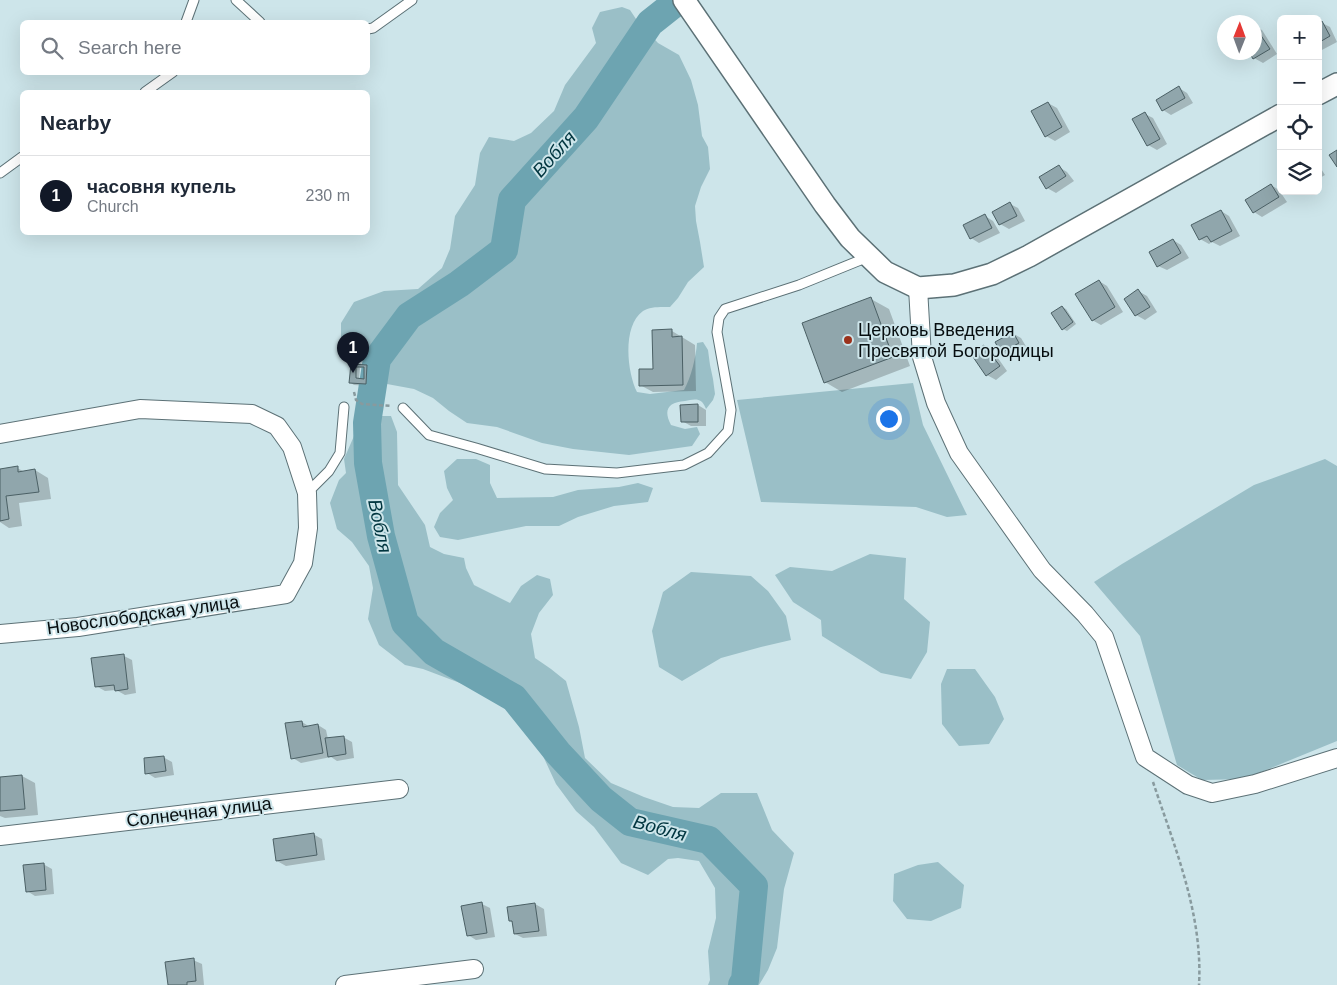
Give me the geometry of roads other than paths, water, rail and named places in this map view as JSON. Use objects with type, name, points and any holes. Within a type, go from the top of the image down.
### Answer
[{"type":"street","points":[[684,0],[825,205],[850,238],[885,272],[918,288],[954,285],[992,274],[1029,256],[1277,117]]},
{"type":"street","points":[[1322,92],[1337,84]]},
{"type":"street","points":[[918,288],[922,356],[936,403],[959,453],[1042,570],[1104,636],[1145,757],[1188,785],[1212,793],[1255,784],[1337,758]]},
{"type":"street","points":[[0,434],[140,409],[252,414],[277,426],[292,447],[307,493]]},
{"type":"street","name":"Новослободская улица","points":[[0,634],[78,628],[286,594],[303,563],[308,528],[307,493]]},
{"type":"street","name":"Солнечная улица","points":[[0,836],[399,789]]},
{"type":"street","points":[[345,985],[474,969]]},
{"type":"lane","points":[[187,20],[194,0]]},
{"type":"lane","points":[[236,0],[258,20]]},
{"type":"lane","points":[[370,29],[412,0]]},
{"type":"lane","points":[[160,82],[163,75]]},
{"type":"lane","points":[[148,90],[169,75]]},
{"type":"lane","points":[[0,173],[20,158]]},
{"type":"lane","points":[[403,408],[429,435],[544,469],[617,473],[684,465],[708,453],[728,431],[731,410],[718,332],[719,318],[725,309],[799,285],[869,257]]},
{"type":"lane","points":[[307,493],[329,471],[340,453],[344,407]]},
{"type":"waterway","name":"Вобля","points":[[679,0],[650,23],[586,118],[512,200],[504,250],[459,284],[409,316],[377,359],[367,423],[368,463],[381,536],[405,623],[434,652],[514,698],[558,753],[601,799],[630,822],[709,840],[754,886],[745,980],[742,985]]},
{"type":"place","name":"Церковь Введения Пресвятой Богородицы","points":[[848,340]]},
{"type":"place","name":"часовня купель","points":[[353,373]]}]
